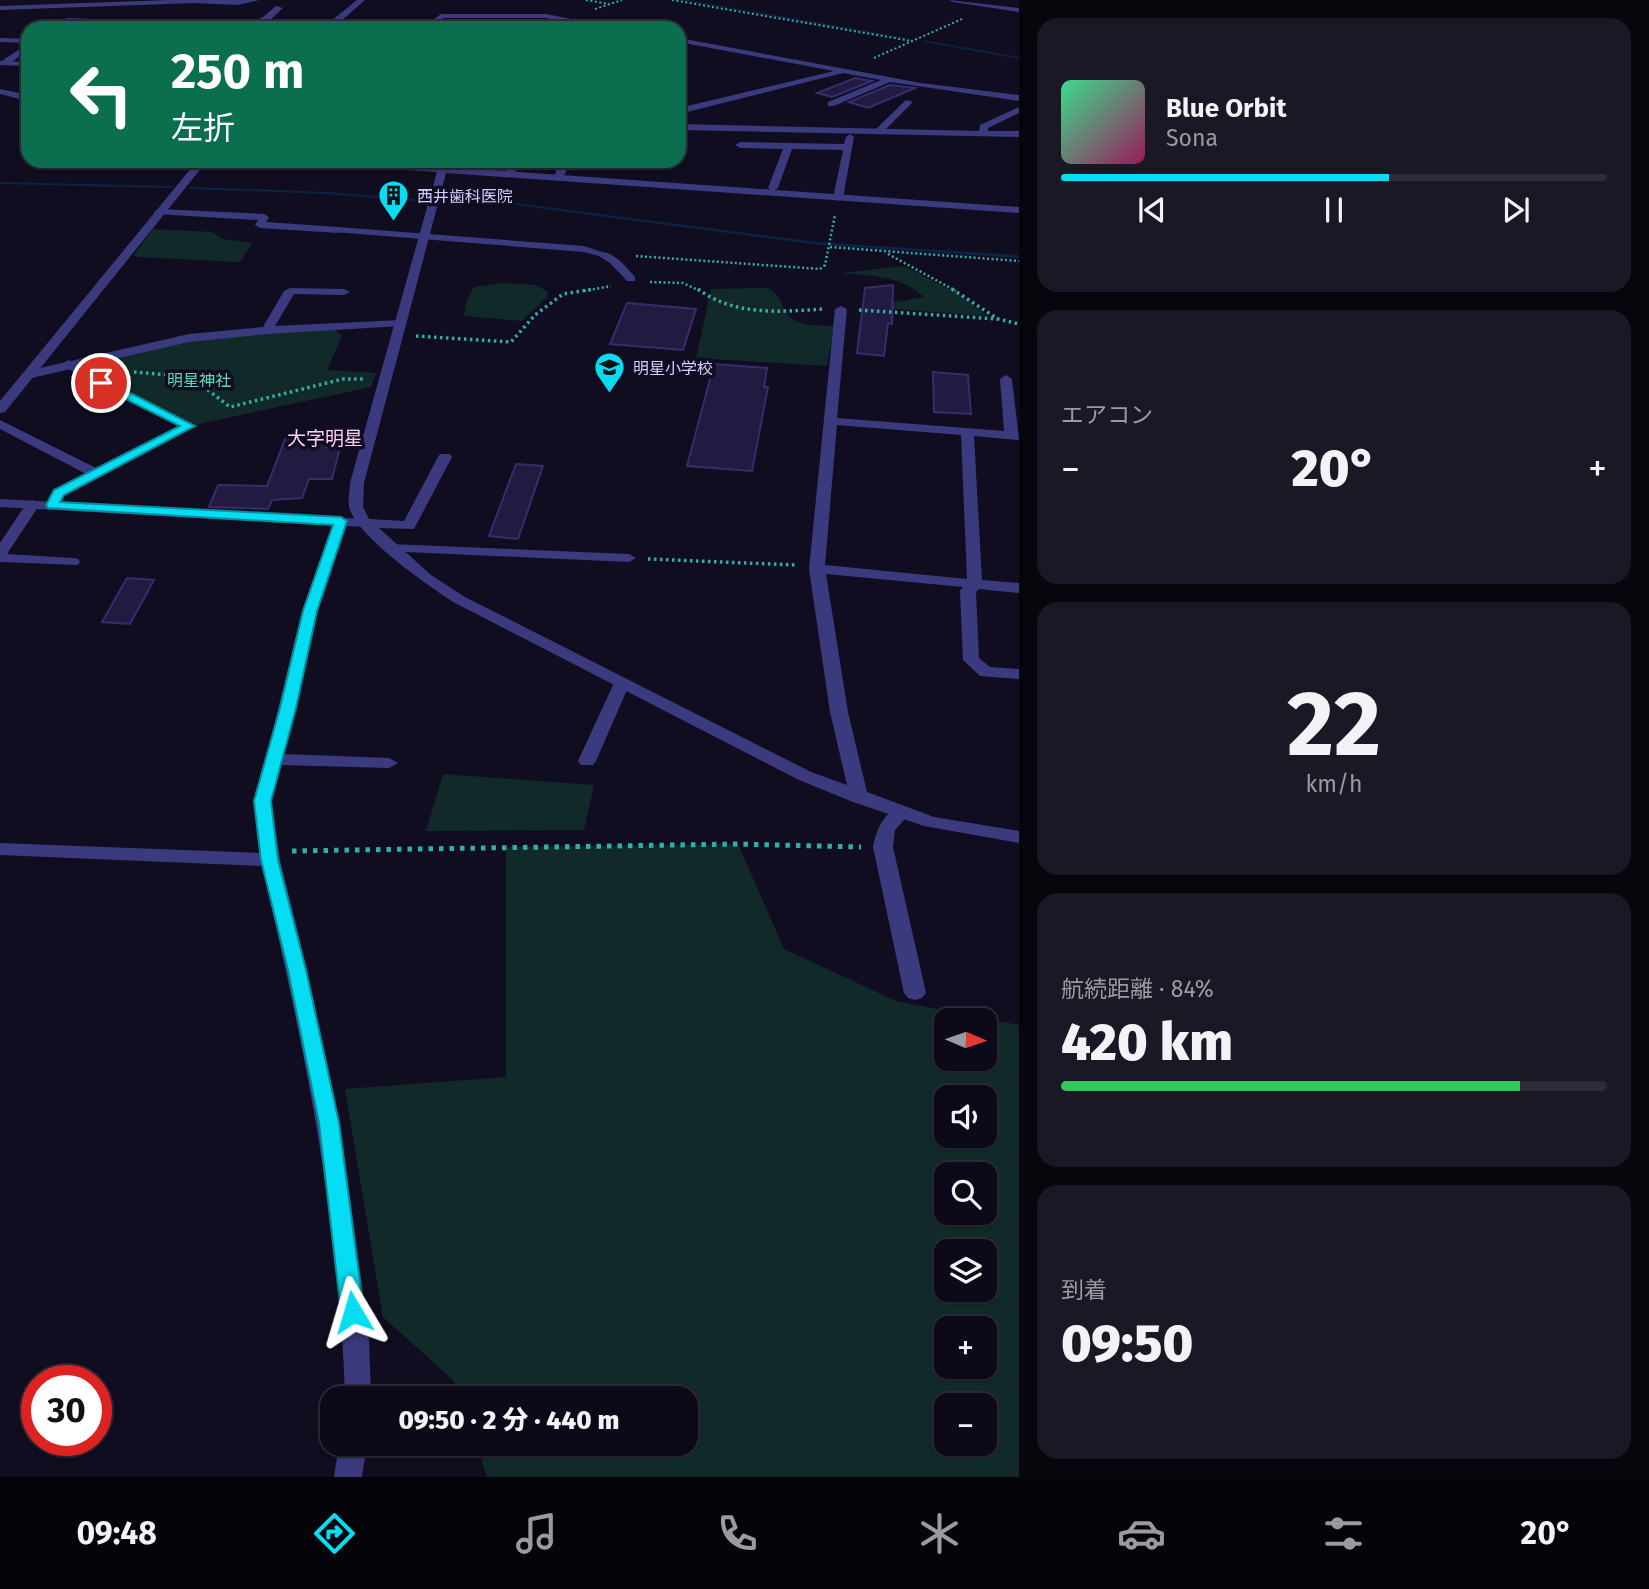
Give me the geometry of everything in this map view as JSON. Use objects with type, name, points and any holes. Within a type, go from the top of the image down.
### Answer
[{"type":"street","points":[[39,6],[45,0]]},
{"type":"street","points":[[0,8],[255,0]]},
{"type":"street","points":[[336,21],[361,0]]},
{"type":"street","points":[[953,0],[1019,10]]},
{"type":"street","points":[[217,9],[231,2]]},
{"type":"street","points":[[66,20],[75,7]]},
{"type":"street","points":[[254,21],[266,19],[279,8]]},
{"type":"street","points":[[436,21],[441,16],[546,16],[575,21]]},
{"type":"street","points":[[559,21],[565,19]]},
{"type":"street","points":[[66,20],[101,21]]},
{"type":"street","points":[[0,40],[21,42]]},
{"type":"street","points":[[686,41],[890,79],[1019,98]]},
{"type":"street","points":[[3,62],[21,48]]},
{"type":"street","points":[[3,62],[21,63]]},
{"type":"street","points":[[686,112],[847,71]]},
{"type":"street","points":[[831,104],[890,79]]},
{"type":"street","points":[[0,91],[21,96]]},
{"type":"street","points":[[879,131],[909,102]]},
{"type":"street","points":[[984,133],[983,127],[1019,110]]},
{"type":"street","points":[[686,118],[702,127]]},
{"type":"street","points":[[686,127],[1019,134]]},
{"type":"street","points":[[838,198],[852,130]]},
{"type":"street","points":[[740,145],[848,147]]},
{"type":"street","points":[[773,189],[788,146]]},
{"type":"street","points":[[0,409],[196,168]]},
{"type":"street","points":[[442,168],[357,483],[356,508],[364,523],[426,579],[460,600],[805,776],[901,813],[960,828],[1019,837]]},
{"type":"street","points":[[479,168],[1019,210]]},
{"type":"street","points":[[561,174],[563,168]]},
{"type":"street","points":[[159,212],[264,217],[260,225],[584,249],[603,254],[614,261],[631,279]]},
{"type":"street","points":[[267,330],[290,291],[344,292]]},
{"type":"street","points":[[841,309],[817,568],[839,712],[859,798]]},
{"type":"street","points":[[27,375],[188,338],[267,330],[399,329]]},
{"type":"street","points":[[52,505],[59,492],[189,426],[68,364]]},
{"type":"street","points":[[830,421],[1015,436],[1006,379]]},
{"type":"street","points":[[0,424],[97,474]]},
{"type":"street","points":[[967,432],[975,584],[968,591],[971,660],[986,672],[1019,674]]},
{"type":"street","points":[[0,503],[409,526],[444,457]]},
{"type":"street","points":[[33,504],[0,556],[73,562]]},
{"type":"street","points":[[341,521],[310,611],[262,801],[270,856],[329,1123],[356,1339],[358,1386]]},
{"type":"street","points":[[390,548],[629,558]]},
{"type":"street","points":[[817,568],[1019,588]]},
{"type":"street","points":[[587,761],[622,683]]},
{"type":"street","points":[[274,759],[390,764]]},
{"type":"street","points":[[901,813],[886,829],[883,847],[915,993]]},
{"type":"street","points":[[0,849],[270,856]]},
{"type":"street","points":[[348,1477],[351,1456]]},
{"type":"path","points":[[586,0],[610,4]]},
{"type":"path","points":[[672,0],[912,41]]},
{"type":"path","points":[[847,71],[992,6]]},
{"type":"path","points":[[603,254],[820,269],[824,268],[831,245],[838,198]]},
{"type":"path","points":[[831,245],[887,253],[1019,261]]},
{"type":"path","points":[[887,253],[964,295],[998,319]]},
{"type":"path","points":[[399,329],[511,342],[535,315],[563,294],[623,284],[631,279],[682,283],[694,286],[714,302],[781,313],[841,309],[998,319],[1019,324]]},
{"type":"path","points":[[129,372],[191,377],[230,407],[342,379],[385,380]]},
{"type":"path","points":[[629,558],[817,568]]},
{"type":"path","points":[[270,856],[738,844],[883,847]]},
{"type":"green space","points":[[153,229],[212,232],[223,239],[252,243],[240,262],[137,257],[134,255]]},
{"type":"green space","points":[[904,266],[962,296],[987,316],[866,307],[924,297],[905,284],[895,281],[841,273]]},
{"type":"green space","points":[[503,283],[536,285],[548,292],[547,297],[522,321],[464,316],[466,302],[474,287]]},
{"type":"green space","points":[[768,288],[777,295],[793,320],[810,325],[834,326],[827,366],[696,358],[711,289]]},
{"type":"green space","name":"明星神社","points":[[332,326],[342,336],[327,370],[376,373],[371,387],[189,426],[68,364],[189,338]]},
{"type":"green space","points":[[443,774],[594,785],[584,830],[426,831]]},
{"type":"green space","points":[[738,844],[784,949],[896,1001],[934,1008],[934,1071],[998,1071],[998,1021],[1019,1025],[1019,1477],[487,1477],[480,1456],[698,1456],[698,1386],[456,1386],[454,1381],[383,1317],[345,1089],[506,1077],[506,847]]},
{"type":"water","points":[[458,198],[817,242],[1019,255],[1019,258],[820,245],[515,205],[457,201]]},
{"type":"building","points":[[855,78],[872,81],[832,97],[817,93]]},
{"type":"building","points":[[890,85],[915,88],[868,108],[849,102]]},
{"type":"building","points":[[893,285],[892,324],[888,323],[884,356],[857,353],[865,288]]},
{"type":"building","points":[[627,303],[696,309],[683,350],[610,344]]},
{"type":"building","points":[[714,364],[767,368],[764,387],[768,387],[752,471],[687,466]]},
{"type":"building","points":[[933,372],[968,375],[971,414],[934,412]]},
{"type":"building","points":[[287,434],[331,434],[326,447],[340,447],[332,479],[309,479],[302,498],[272,500],[268,509],[209,507],[218,485],[267,486]]},
{"type":"building","points":[[516,464],[543,466],[518,539],[489,536]]},
{"type":"building","points":[[127,578],[154,580],[130,624],[102,622]]},
{"type":"waterway","points":[[682,0],[905,38]]},
{"type":"waterway","points":[[924,41],[1019,58]]},
{"type":"waterway","points":[[0,183],[172,187]]},
{"type":"waterway","points":[[191,188],[327,193],[424,201]]},
{"type":"place","name":"西井歯科医院","points":[[394,223]]},
{"type":"place","name":"明星小学校","points":[[610,395]]},
{"type":"district","name":"大字明星","points":[[325,438]]},
{"type":"route","points":[[101,383],[189,426],[59,492],[52,505],[341,521],[310,611],[288,708],[262,801],[270,860],[297,970],[329,1123],[353,1312]]}]
